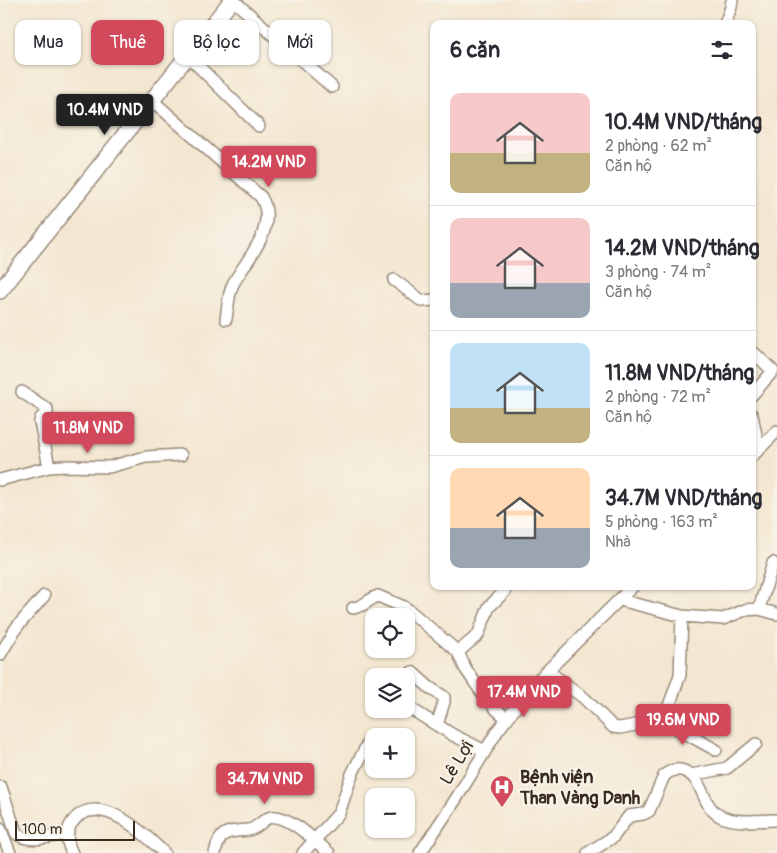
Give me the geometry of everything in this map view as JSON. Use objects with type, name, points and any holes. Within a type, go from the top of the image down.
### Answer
[{"type":"main road","points":[[216,20],[232,0]]},
{"type":"main road","points":[[0,291],[181,65]]},
{"type":"street","points":[[232,0],[332,87]]},
{"type":"street","points":[[726,20],[732,0]]},
{"type":"street","points":[[197,65],[259,126]]},
{"type":"street","points":[[153,100],[261,197],[266,206],[267,213],[261,240],[234,284],[229,298],[226,318]]},
{"type":"street","points":[[394,280],[422,300],[430,300]]},
{"type":"street","points":[[756,355],[773,371],[756,390]]},
{"type":"street","points":[[22,392],[47,409],[47,413],[41,418],[40,422],[49,467]]},
{"type":"street","points":[[756,453],[775,435]]},
{"type":"street","points":[[0,480],[49,467],[109,467],[146,457],[181,455]]},
{"type":"street","points":[[759,609],[773,563]]},
{"type":"street","points":[[458,652],[478,635],[489,607],[505,590]]},
{"type":"street","points":[[620,595],[682,616],[723,619],[745,610],[759,609],[777,614]]},
{"type":"street","name":"Lê Lợi","points":[[420,853],[456,799],[484,751],[533,685],[620,595]]},
{"type":"street","points":[[0,655],[16,628],[44,596]]},
{"type":"street","points":[[353,608],[362,606],[375,597],[380,596],[404,607],[458,652],[465,668],[480,690],[507,719]]},
{"type":"street","points":[[548,671],[576,692],[613,727],[620,728],[661,720],[666,714],[680,675],[682,616]]},
{"type":"street","points":[[415,675],[444,697],[437,725]]},
{"type":"street","points":[[415,712],[484,751]]},
{"type":"street","points":[[661,720],[716,750]]},
{"type":"street","points":[[691,775],[727,768],[756,744]]},
{"type":"street","points":[[303,853],[339,813],[352,774],[365,749]]},
{"type":"street","points":[[588,853],[613,837],[629,816],[649,811],[660,784],[668,772],[680,770],[691,775],[699,784],[710,808],[719,816],[732,820],[777,820]]},
{"type":"street","points":[[1,787],[16,833],[20,837],[28,839],[67,834]]},
{"type":"street","points":[[72,853],[68,847],[67,834],[71,824],[83,813],[96,810],[105,811],[123,819],[138,829],[164,853]]},
{"type":"street","points":[[215,853],[217,844],[223,834],[233,830],[253,829],[271,817],[277,817],[291,823],[314,839],[329,853]]},
{"type":"street","points":[[0,828],[10,853]]},
{"type":"place","name":"Bệnh viện Than Vàng Danh","points":[[502,808]]}]
